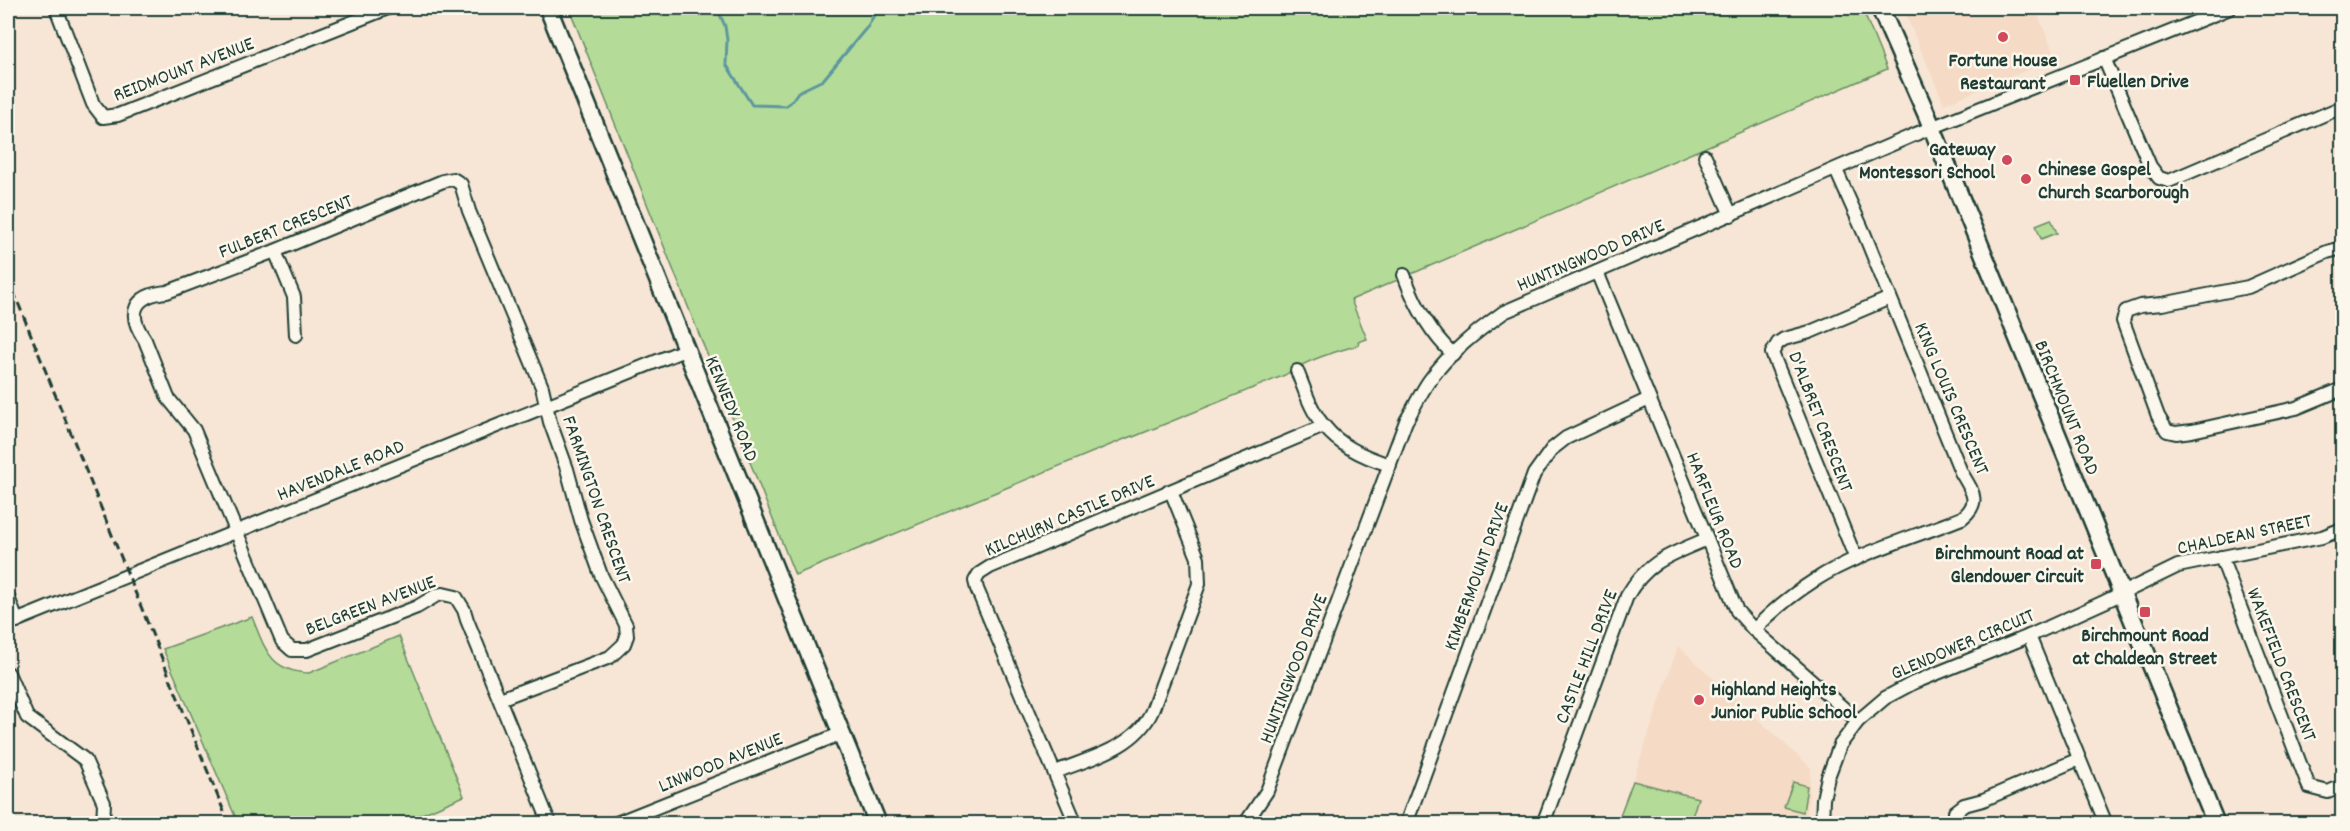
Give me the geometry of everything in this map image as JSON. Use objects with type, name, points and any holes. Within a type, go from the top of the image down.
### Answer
[{"type":"main road","name":"KENNEDY ROAD","points":[[548,8],[878,824]]},
{"type":"main road","name":"BIRCHMOUNT ROAD","points":[[1881,8],[2216,824]]},
{"type":"street","name":"REIDMOUNT AVENUE","points":[[56,8],[93,104],[103,117],[118,115],[388,8]]},
{"type":"street","name":"HUNTINGWOOD DRIVE","points":[[1245,824],[1267,791],[1406,422],[1429,381],[1476,333],[1504,312],[1932,128],[2230,8]]},
{"type":"street","points":[[2104,58],[2150,166],[2159,178],[2169,181],[2343,107]]},
{"type":"street","points":[[1705,156],[1731,215]]},
{"type":"street","name":"KING LOUIS CRESCENT","points":[[1754,630],[1791,597],[1816,579],[1856,560],[1962,518],[1971,511],[1974,500],[1860,222],[1836,170]]},
{"type":"street","name":"FULBERT CRESCENT","points":[[236,532],[194,430],[168,398],[145,340],[136,324],[134,309],[138,303],[149,296],[167,292],[275,251],[428,186],[443,181],[458,180],[542,387],[546,405]]},
{"type":"street","points":[[2343,248],[2327,252],[2248,288],[2140,306],[2126,311],[2123,321],[2158,416],[2167,431],[2176,433],[2192,431],[2296,408],[2343,389]]},
{"type":"street","points":[[275,251],[294,297],[296,335]]},
{"type":"street","name":"HARFLEUR ROAD","points":[[1597,272],[1731,600],[1754,630],[1858,721]]},
{"type":"street","points":[[1404,275],[1421,313],[1437,340],[1453,354]]},
{"type":"street","name":"D'ALBRET CRESCENT","points":[[1856,560],[1772,353],[1778,343],[1784,339],[1810,332],[1890,298]]},
{"type":"street","name":"HAVENDALE ROAD","points":[[12,623],[687,349]]},
{"type":"street","points":[[1297,372],[1324,426],[1364,455],[1390,465]]},
{"type":"street","name":"KIMBERMOUNT DRIVE","points":[[1406,824],[1534,474],[1552,449],[1566,438],[1649,399]]},
{"type":"street","name":"FARMINGTON CRESCENT","points":[[500,699],[610,657],[624,644],[627,636],[626,625],[601,575],[581,520],[573,486],[550,423],[546,405]]},
{"type":"street","name":"KILCHURN CASTLE DRIVE","points":[[1076,824],[975,581],[979,574],[990,567],[1324,426]]},
{"type":"street","points":[[1056,772],[1134,738],[1142,730],[1152,711],[1198,584],[1198,558],[1171,491]]},
{"type":"street","name":"CHALDEAN STREET","points":[[2123,594],[2178,566],[2322,537],[2343,529]]},
{"type":"street","name":"BELGREEN AVENUE","points":[[236,532],[281,639],[292,650],[307,650],[417,607],[437,595],[456,597],[464,610],[550,824]]},
{"type":"street","name":"CASTLE HILL DRIVE","points":[[1543,824],[1627,596],[1635,582],[1656,562],[1707,540]]},
{"type":"street","name":"WAKEFIELD CRESCENT","points":[[2221,557],[2309,787],[2328,792],[2343,786]]},
{"type":"street","name":"GLENDOWER CIRCUIT","points":[[1822,824],[1823,799],[1828,777],[1840,745],[1858,721],[1885,698],[1913,683],[2029,636],[2123,594]]},
{"type":"street","points":[[8,597],[12,623]]},
{"type":"street","points":[[2029,636],[2106,824]]},
{"type":"street","points":[[8,673],[27,717],[85,760],[104,803],[103,824]]},
{"type":"street","name":"LINWOOD AVENUE","points":[[614,824],[840,734]]},
{"type":"street","points":[[1955,824],[1955,812],[1964,805],[1983,800],[2079,759]]},
{"type":"shaded area","points":[[1903,8],[2035,8],[2056,58],[1944,104]]},
{"type":"shaded area","name":"Highland Heights Junior Public School","points":[[1678,646],[1811,768],[1806,823],[1690,823],[1698,798],[1633,781]]},
{"type":"green space","points":[[569,8],[1862,8],[1887,69],[1351,300],[1367,339],[1358,342],[1359,345],[1311,361],[1285,375],[795,575]]},
{"type":"green space","points":[[2051,219],[2057,233],[2041,239],[2036,225]]},
{"type":"green space","points":[[252,617],[265,648],[277,663],[285,668],[309,673],[399,636],[464,796],[401,823],[238,823],[163,649]]},
{"type":"green space","points":[[1633,781],[1698,798],[1690,823],[1617,823]]},
{"type":"green space","points":[[1793,782],[1807,786],[1803,812],[1784,807]]},
{"type":"waterway","points":[[717,8],[725,26],[726,64],[752,105],[785,106],[798,92],[823,80],[868,26],[875,8]]},
{"type":"railway","points":[[8,278],[229,824]]},
{"type":"place","name":"Fortune House Restaurant","points":[[2003,37]]},
{"type":"place","name":"Fluellen Drive","points":[[2075,80]]},
{"type":"place","name":"Gateway Montessori School","points":[[2007,160]]},
{"type":"place","name":"Chinese Gospel Church Scarborough","points":[[2026,179]]},
{"type":"place","name":"Birchmount Road at Glendower Circuit","points":[[2096,564]]},
{"type":"place","name":"Birchmount Road at Chaldean Street","points":[[2145,612]]},
{"type":"place","name":"Highland Heights Junior Public School","points":[[1699,700]]}]
